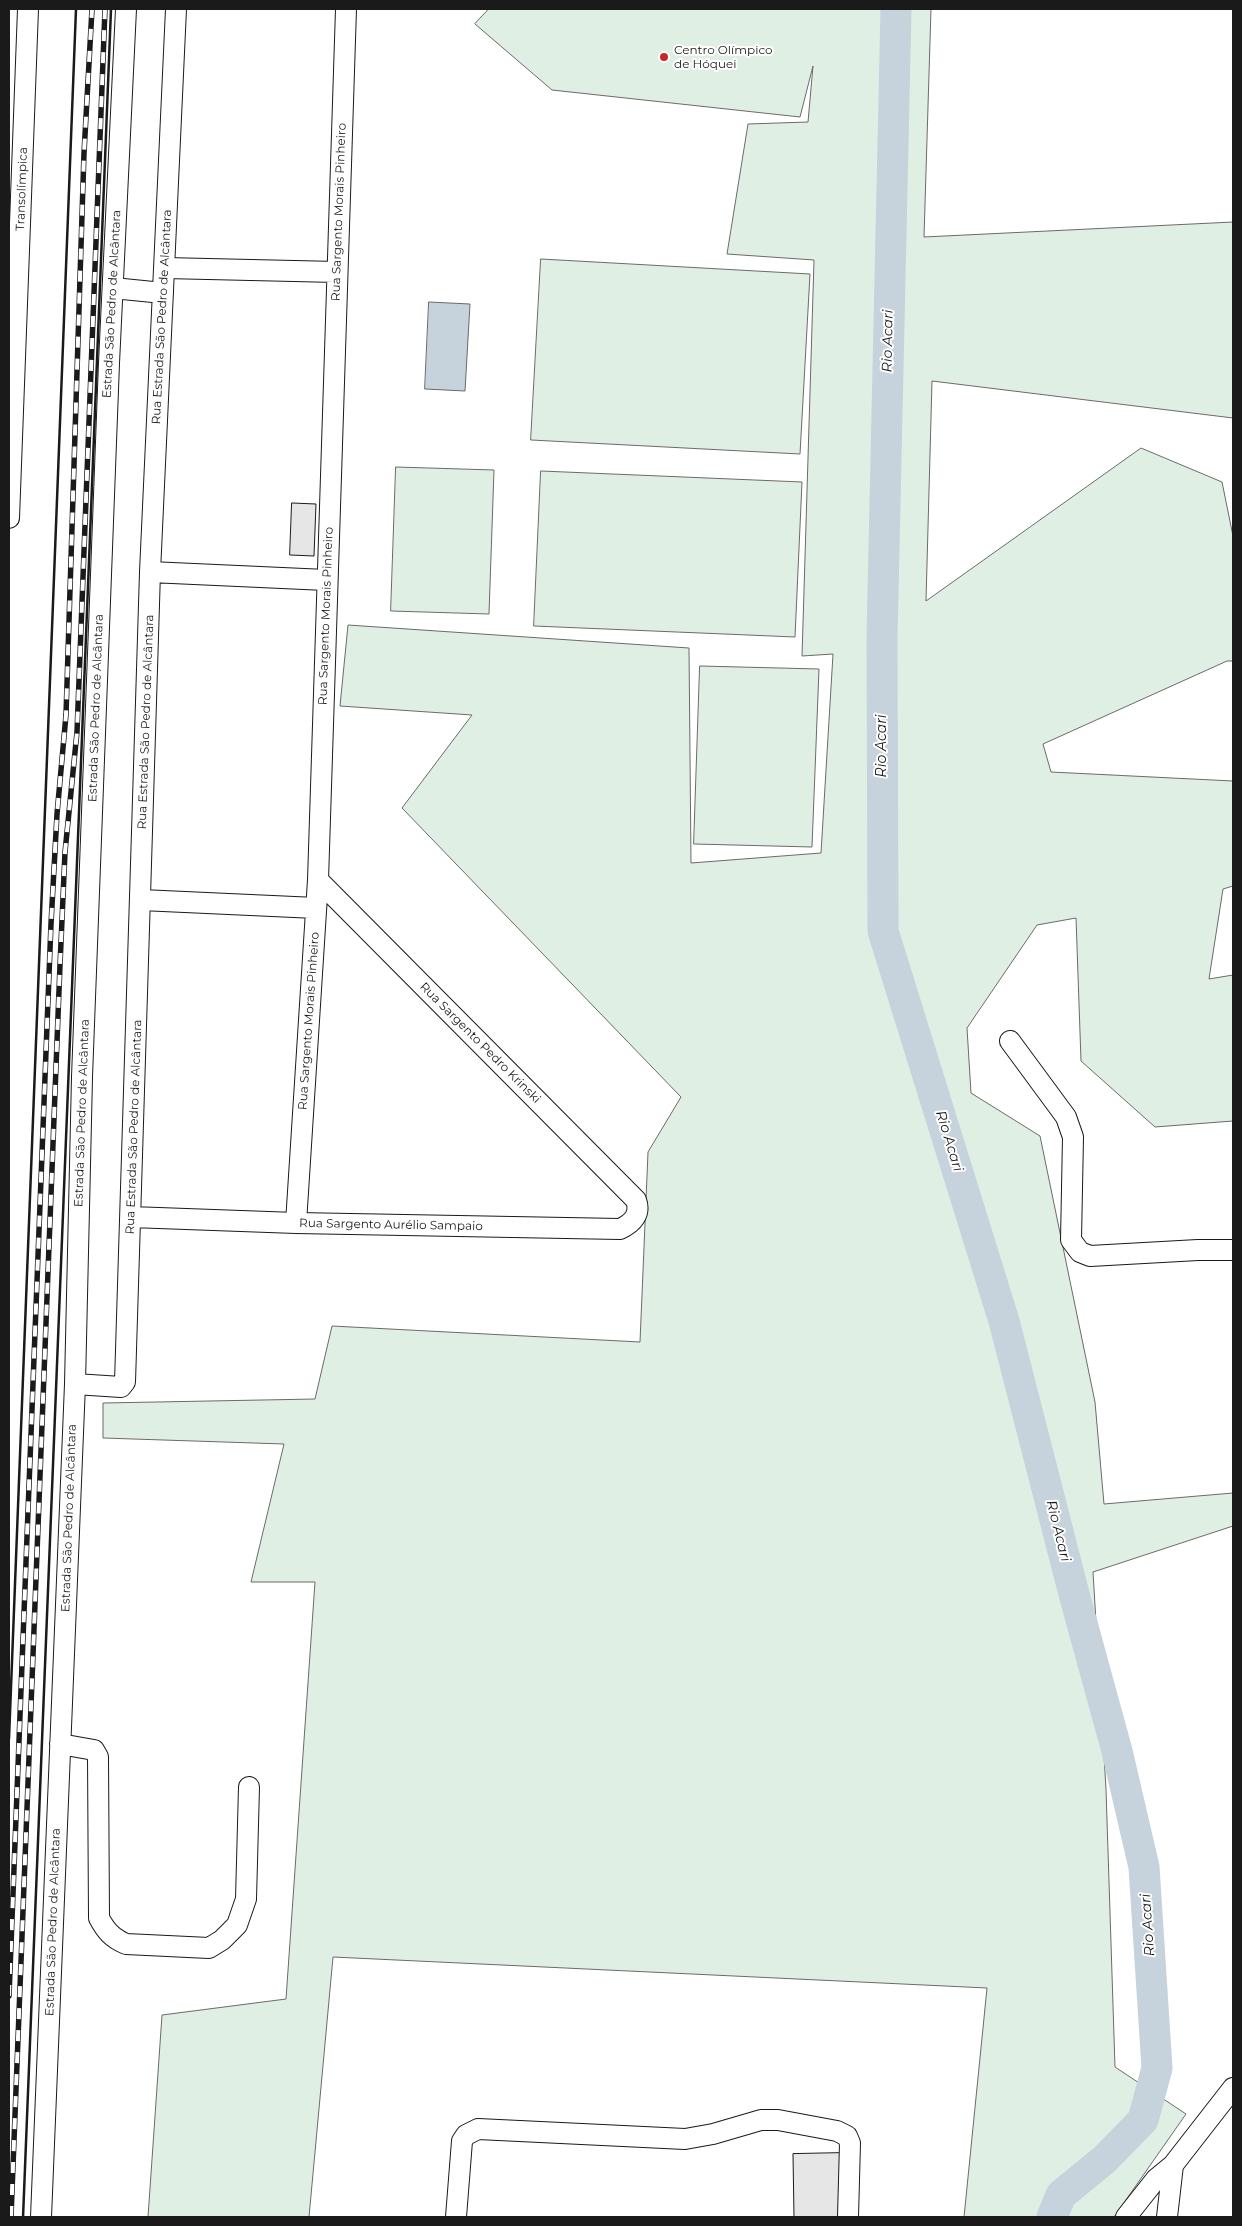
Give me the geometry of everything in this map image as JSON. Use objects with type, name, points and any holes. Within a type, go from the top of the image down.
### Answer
[{"type":"street","name":"Transolímpica","points":[[9,518],[28,9]]},
{"type":"street","name":"Estrada São Pedro de Alcântara","points":[[41,2217],[75,1384],[82,1077],[113,288],[126,9]]},
{"type":"street","name":"Rua Estrada São Pedro de Alcântara","points":[[75,1384],[121,1387],[125,1382],[150,572],[176,9]]},
{"type":"street","name":"Rua Sargento Morais Pinheiro","points":[[296,1223],[318,880],[326,580],[346,9]]},
{"type":"street","points":[[165,268],[337,272]]},
{"type":"street","points":[[113,288],[164,293]]},
{"type":"street","points":[[150,572],[326,580]]},
{"type":"street","name":"Rua Sargento Pedro Krinski","points":[[318,880],[636,1200],[638,1207]]},
{"type":"street","points":[[141,900],[316,908]]},
{"type":"street","points":[[1010,1041],[1066,1118],[1072,1137],[1071,1240],[1074,1247],[1090,1256],[1233,1250]]},
{"type":"street","name":"Rua Sargento Aurélio Sampaio","points":[[131,1217],[296,1223],[620,1229],[629,1225],[636,1217],[638,1207]]},
{"type":"street","points":[[60,1744],[94,1750],[98,1757],[99,1918],[110,1935],[126,1944],[209,1948],[222,1940],[238,1925],[246,1900],[249,1787]]},
{"type":"street","points":[[1126,2217],[1156,2179],[1173,2165],[1233,2088]]},
{"type":"street","points":[[456,2217],[462,2141],[466,2134],[471,2131],[478,2129],[685,2138],[713,2134],[761,2120],[778,2120],[837,2131],[847,2136],[850,2142],[848,2217]]},
{"type":"street","points":[[1167,2217],[1173,2165]]},
{"type":"green space","points":[[489,9],[931,9],[924,237],[1233,222],[1233,418],[932,381],[926,601],[1141,448],[1222,482],[1233,536],[1233,661],[1227,661],[1043,744],[1051,772],[1233,781],[1233,886],[1223,889],[1209,979],[1233,975],[1233,1121],[1155,1127],[1081,1061],[1076,918],[1037,925],[967,1028],[971,1093],[1040,1136],[1095,1402],[1104,1504],[1233,1493],[1233,1526],[1093,1572],[1106,1789],[1115,2067],[1186,2114],[1114,2217],[964,2217],[987,1988],[333,1957],[309,2217],[148,2217],[162,2015],[286,1999],[315,1582],[251,1582],[284,1444],[103,1438],[103,1403],[315,1399],[332,1326],[640,1342],[648,1152],[681,1097],[402,808],[472,715],[340,706],[348,625],[689,648],[691,863],[821,853],[833,654],[802,656],[814,260],[727,254],[748,124],[808,122],[813,66],[800,117],[552,90],[475,24]]},
{"type":"green space","points":[[541,259],[810,274],[800,454],[531,440]]},
{"type":"green space","points":[[396,467],[494,470],[489,614],[391,611]]},
{"type":"green space","points":[[541,471],[802,482],[795,637],[534,626]]},
{"type":"green space","points":[[700,666],[819,669],[812,847],[694,844]]},
{"type":"shaded area","points":[[429,302],[470,304],[465,391],[425,389]]},
{"type":"building","points":[[292,503],[316,504],[314,556],[290,555]]},
{"type":"building","points":[[843,2153],[844,2217],[794,2217],[793,2154]]},
{"type":"waterway","name":"Rio Acari","points":[[896,9],[882,638],[883,931],[1004,1321],[1074,1594],[1117,1751],[1144,1867],[1157,2068],[1143,2120],[1105,2159],[1061,2195],[1052,2217]]},
{"type":"railway","points":[[9,1996],[51,924],[57,814],[66,715],[84,153],[92,9]]},
{"type":"railway","points":[[11,2217],[60,965],[65,852],[77,732],[105,9]]},
{"type":"wall","points":[[9,1739],[76,9]]},
{"type":"wall","points":[[23,2217],[111,9]]},
{"type":"place","name":"Centro Olímpico de Hóquei","points":[[664,57]]}]
